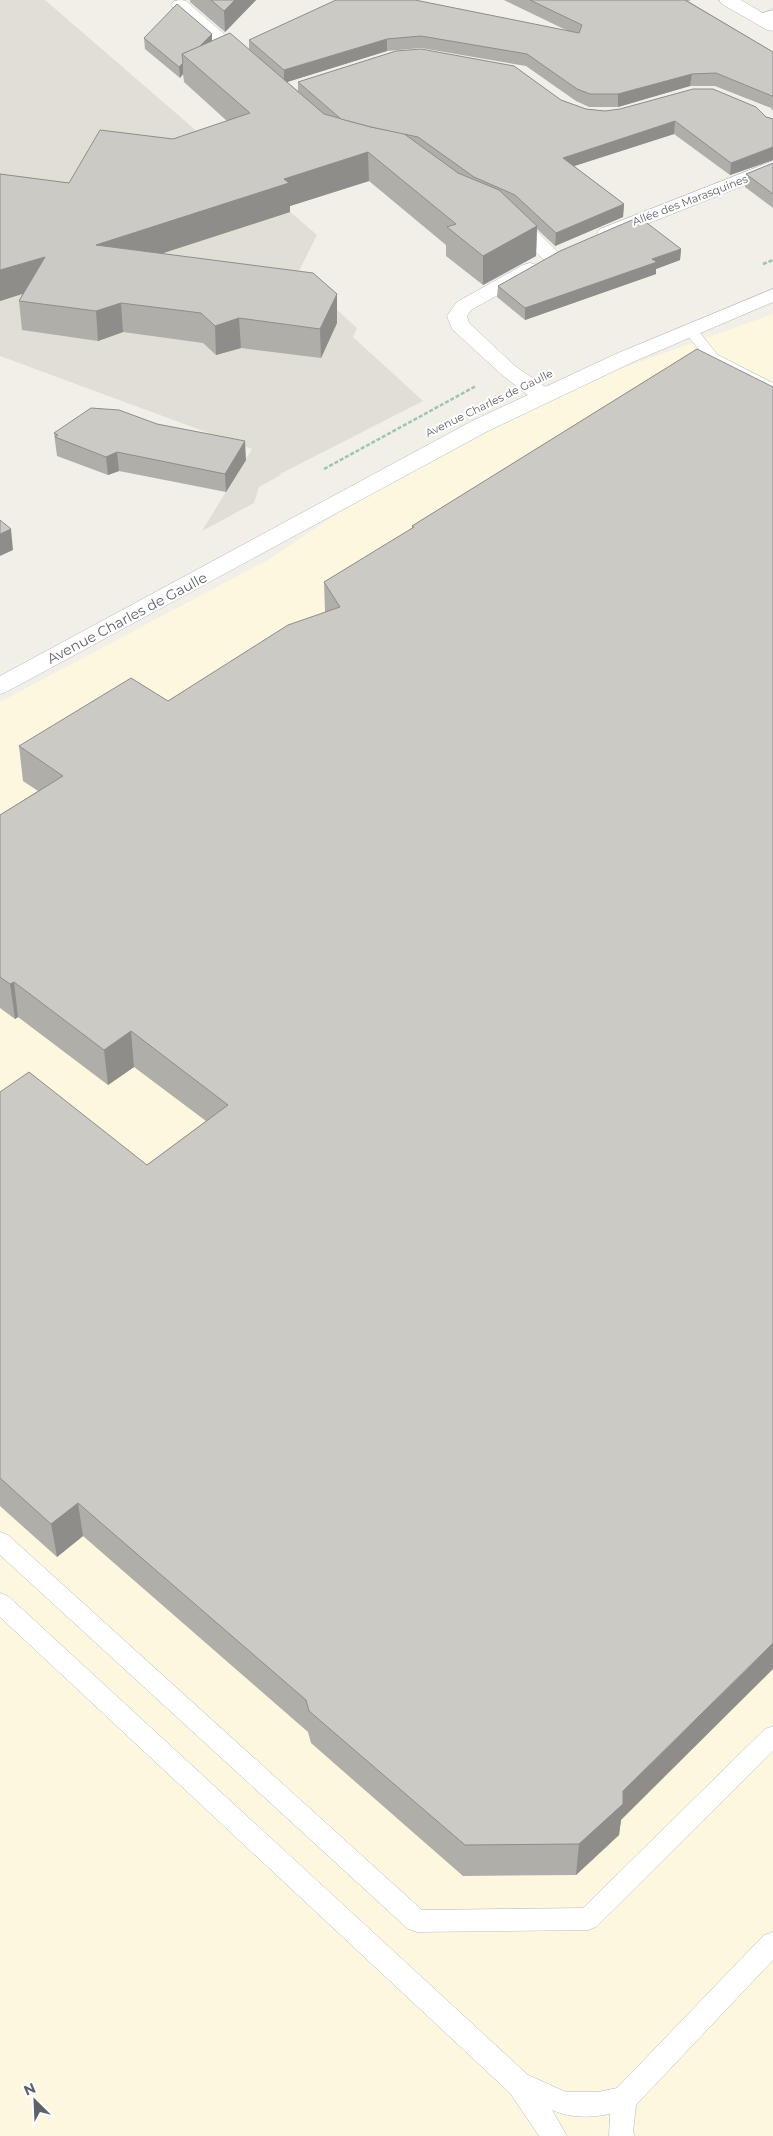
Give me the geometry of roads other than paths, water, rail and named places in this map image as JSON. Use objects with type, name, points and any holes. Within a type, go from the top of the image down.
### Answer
[{"type":"street","points":[[728,0],[770,21]]},
{"type":"street","points":[[180,5],[260,74]]},
{"type":"street","name":"Allée des Marasquines","points":[[593,239],[773,167]]},
{"type":"street","points":[[498,209],[560,253],[464,306],[456,316],[459,325],[533,389]]},
{"type":"street","name":"Avenue Charles de Gaulle","points":[[0,686],[480,426],[533,389],[773,281]]},
{"type":"street","name":"Avenue Charles de Gaulle","points":[[533,389],[690,330],[773,295]]},
{"type":"lane","points":[[690,330],[713,358],[773,389]]},
{"type":"lane","points":[[0,1541],[417,1921],[588,1918],[773,1736]]},
{"type":"lane","points":[[0,1603],[519,2084],[554,2136]]},
{"type":"lane","points":[[519,2084],[566,2104],[598,2104],[624,2099],[773,1944]]},
{"type":"lane","points":[[622,2136],[620,2133],[624,2099]]}]
